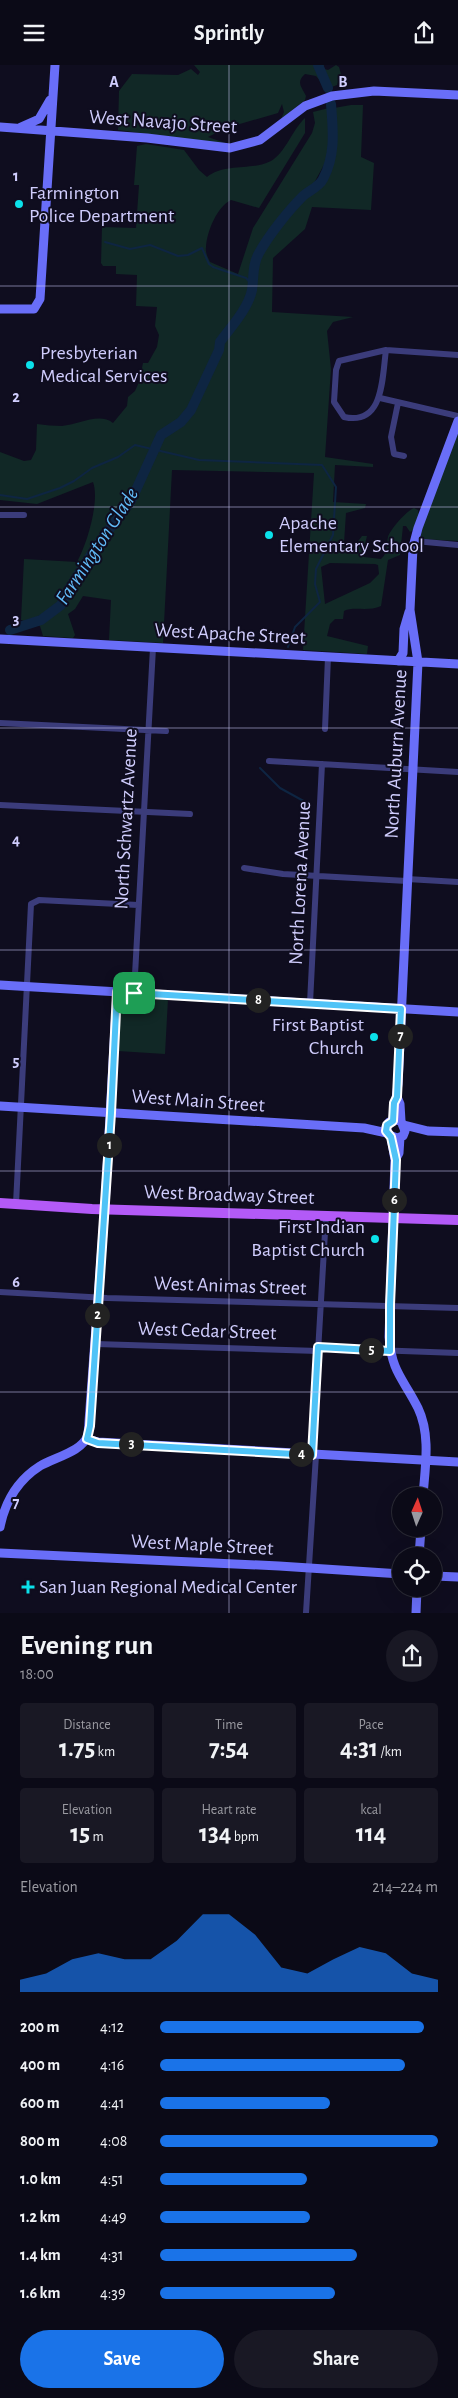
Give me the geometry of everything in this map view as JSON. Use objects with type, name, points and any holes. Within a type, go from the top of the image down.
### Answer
[{"type":"main road","name":"West Broadway Street","points":[[0,1203],[105,1209],[458,1220]]},
{"type":"street","points":[[0,309],[30,310],[39,303],[55,65]]},
{"type":"street","name":"West Navajo Street","points":[[0,127],[147,138],[213,147],[236,148],[260,140],[304,106],[332,96],[364,91],[458,95]]},
{"type":"street","points":[[18,128],[33,123],[42,117],[53,93]]},
{"type":"street","points":[[386,350],[380,398],[366,416],[354,419],[344,417],[334,402],[338,361],[386,350],[458,355]]},
{"type":"street","points":[[380,398],[458,416]]},
{"type":"street","points":[[398,403],[391,437],[394,454],[404,456]]},
{"type":"street","name":"North Auburn Avenue","points":[[424,1487],[426,1460],[424,1425],[418,1408],[399,1377],[390,1351],[396,1129],[400,1104],[397,1097],[418,662],[410,609],[415,541],[458,421]]},
{"type":"street","points":[[0,515],[24,515]]},
{"type":"street","points":[[415,541],[458,545]]},
{"type":"street","points":[[398,661],[403,653],[404,629],[410,609]]},
{"type":"street","name":"West Apache Street","points":[[0,639],[458,664]]},
{"type":"street","name":"North Schwartz Avenue","points":[[134,993],[152,648]]},
{"type":"street","points":[[325,729],[328,657]]},
{"type":"street","points":[[0,723],[166,731]]},
{"type":"street","points":[[269,761],[458,772]]},
{"type":"street","name":"North Lorena Avenue","points":[[310,1003],[322,764]]},
{"type":"street","points":[[0,805],[190,813]]},
{"type":"street","points":[[244,868],[317,876],[458,882]]},
{"type":"street","points":[[16,1204],[25,987],[30,908],[32,902],[39,900],[138,905]]},
{"type":"street","points":[[0,985],[458,1012]]},
{"type":"street","points":[[0,1527],[10,1499],[24,1479],[40,1467],[82,1445],[87,1439],[90,1426],[111,1113],[117,992]]},
{"type":"street","name":"West Main Street","points":[[0,1106],[458,1132]]},
{"type":"street","points":[[306,1613],[326,1215]]},
{"type":"street","name":"West Animas Street","points":[[0,1292],[98,1298],[458,1308]]},
{"type":"street","name":"West Cedar Street","points":[[96,1344],[458,1353]]},
{"type":"street","points":[[87,1439],[98,1443],[458,1461]]},
{"type":"street","name":"West Maple Street","points":[[0,1553],[392,1574]]},
{"type":"street","points":[[442,1576],[458,1577]]},
{"type":"street","points":[[416,1613],[417,1597]]},
{"type":"green space","points":[[194,65],[316,65],[327,89],[316,76],[305,74],[300,82],[306,96],[305,100],[281,119],[284,112],[282,104],[278,113],[226,128],[208,137],[231,145],[118,130],[119,91],[132,74],[178,75],[191,69],[198,75],[200,72]]},
{"type":"green space","points":[[320,65],[324,65],[324,69],[328,70],[336,65],[339,67],[341,74],[337,85],[329,88]]},
{"type":"green space","points":[[363,105],[361,157],[374,163],[371,210],[312,207],[305,229],[273,258],[272,312],[353,317],[333,322],[327,331],[331,369],[325,457],[373,464],[373,467],[335,465],[333,502],[366,504],[365,508],[346,513],[344,543],[356,544],[362,536],[367,536],[363,552],[364,557],[381,559],[386,552],[389,534],[395,526],[411,510],[414,508],[418,510],[419,516],[413,530],[410,532],[406,526],[403,526],[400,555],[388,560],[381,606],[371,609],[344,611],[343,619],[335,619],[330,624],[327,636],[368,646],[367,654],[303,650],[314,473],[172,470],[163,643],[109,640],[111,600],[83,596],[75,609],[68,614],[75,635],[73,638],[43,636],[40,626],[36,624],[63,609],[67,594],[99,545],[134,499],[160,439],[191,416],[205,381],[217,363],[221,343],[250,301],[255,285],[258,262],[263,249],[296,207],[324,182],[336,150],[334,108]],"holes":[[[330,563],[378,565],[379,574],[370,583],[325,604],[321,567]]]},
{"type":"green space","points":[[329,108],[331,144],[326,161],[314,183],[292,204],[257,252],[252,264],[249,294],[219,340],[217,351],[190,409],[178,422],[156,435],[131,501],[96,544],[67,587],[57,606],[27,622],[21,620],[24,559],[77,562],[85,545],[94,511],[95,490],[93,482],[37,504],[0,500],[0,452],[24,461],[31,460],[36,450],[37,424],[62,426],[95,419],[107,420],[113,423],[127,406],[128,397],[135,391],[143,363],[148,363],[157,347],[159,335],[155,326],[157,307],[136,306],[137,275],[116,274],[116,266],[103,266],[101,263],[102,227],[136,228],[139,185],[134,185],[137,146],[146,144],[184,150],[199,170],[207,177],[230,168],[255,166],[271,161],[285,147],[305,118],[305,133],[259,208],[231,200],[221,208],[211,227],[206,249],[210,262],[238,274],[253,228],[312,133],[315,123],[313,112]]},
{"type":"green space","points":[[458,430],[458,541],[422,539],[420,533]]},
{"type":"green space","points":[[122,997],[168,999],[165,1054],[118,1051]]},
{"type":"waterway","name":"Farmington Glade","points":[[318,65],[328,88]]},
{"type":"waterway","name":"Farmington Glade","points":[[10,630],[41,620],[61,605],[67,592],[98,544],[131,501],[161,435],[181,422],[191,410],[219,350],[220,342],[247,304],[252,290],[254,267],[259,253],[285,216],[303,196],[323,179],[332,152],[331,104]]},
{"type":"waterway","points":[[105,242],[130,249],[150,245],[178,256],[188,255],[202,248],[209,264],[213,267],[246,278],[252,285]]},
{"type":"waterway","points":[[0,495],[27,499],[60,488],[92,468],[118,457],[135,445],[199,460],[322,465],[336,487],[333,535],[316,569],[315,584],[320,602],[295,627],[288,647]]},
{"type":"waterway","points":[[260,768],[280,788],[309,804]]},
{"type":"place","name":"Farmington Police Department","points":[[19,204]]},
{"type":"place","name":"Presbyterian Medical Services","points":[[30,365]]},
{"type":"place","name":"Apache Elementary School","points":[[269,535]]},
{"type":"place","name":"First Baptist Church","points":[[374,1037]]},
{"type":"place","name":"First Indian Baptist Church","points":[[375,1239]]},
{"type":"place","name":"San Juan Regional Medical Center","points":[[28,1587]]},
{"type":"route","points":[[117,992],[134,993],[401,1009],[397,1097],[394,1103],[393,1121],[389,1122],[386,1131],[391,1137],[396,1160],[390,1351],[318,1347],[312,1455],[98,1443],[87,1439],[90,1426],[96,1344],[117,992]]}]
